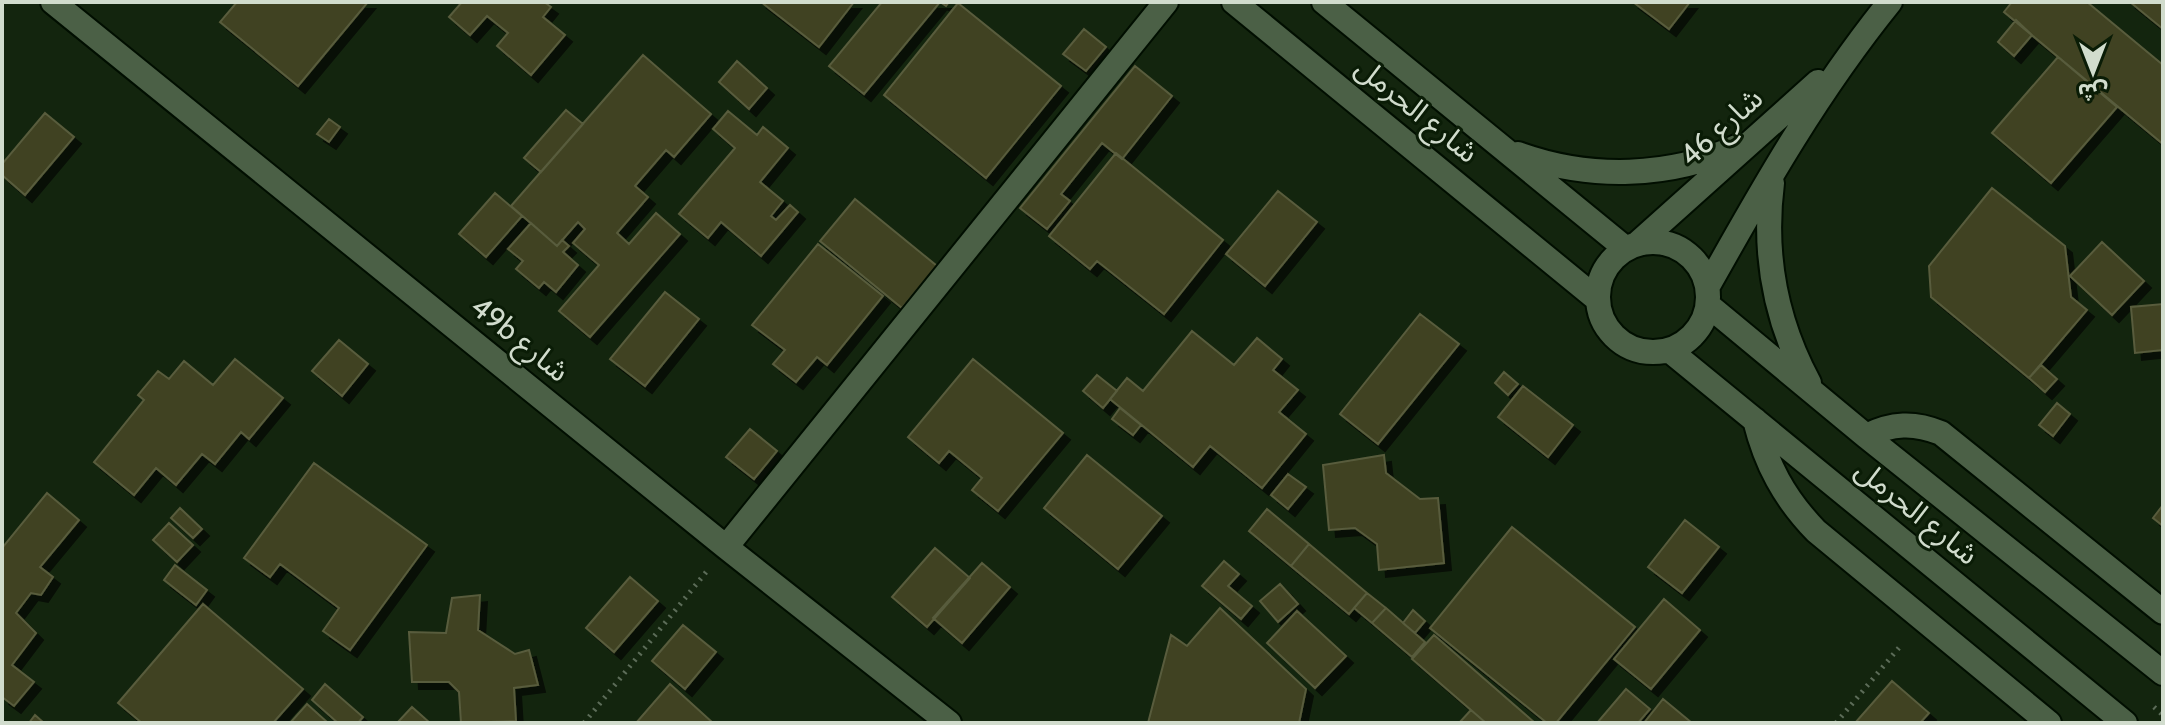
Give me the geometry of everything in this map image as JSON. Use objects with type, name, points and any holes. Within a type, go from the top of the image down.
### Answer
[{"type":"street","name":"49b شارع","points":[[53,2],[726,547],[949,723]]},
{"type":"street","points":[[726,547],[1166,2]]},
{"type":"street","name":"شارع الحرمل","points":[[1234,2],[1597,299]]},
{"type":"street","name":"شارع الحرمل","points":[[1324,2],[1503,148],[1631,246]]},
{"type":"street","name":"شارع 46","points":[[1708,295],[1773,171],[1846,56],[1890,2]]},
{"type":"street","name":"شارع 46","points":[[1631,246],[1760,137],[1846,56]]},
{"type":"street","points":[[1503,148],[1539,161],[1576,169],[1652,171],[1701,160],[1760,137]]},
{"type":"street","points":[[1773,171],[1768,210],[1768,248],[1773,285],[1782,323],[1796,359],[1814,392]]},
{"type":"street","points":[[1663,242],[1677,246],[1698,264],[1708,295],[1703,320],[1684,343],[1669,350],[1641,350],[1615,337],[1600,313],[1598,286],[1607,265],[1631,246],[1663,242]]},
{"type":"street","name":"شارع الحرمل","points":[[1708,295],[1866,436],[2163,673]]},
{"type":"street","name":"شارع الحرمل","points":[[1669,350],[2125,723]]},
{"type":"street","points":[[1755,420],[1770,469],[1798,512],[1816,531],[2049,723]]},
{"type":"street","points":[[1866,436],[1895,425],[1910,425],[1941,433],[2163,612]]},
{"type":"path","points":[[584,723],[726,547]]},
{"type":"path","points":[[1836,723],[1923,618]]},
{"type":"building","points":[[237,2],[368,2],[298,86],[220,22]]},
{"type":"building","points":[[462,2],[544,2],[551,7],[543,17],[565,35],[531,75],[497,46],[508,33],[487,16],[470,35],[449,17]]},
{"type":"building","points":[[761,2],[854,2],[819,47]]},
{"type":"building","points":[[882,2],[940,2],[864,94],[829,66]]},
{"type":"building","points":[[1633,2],[1690,2],[1669,29]]},
{"type":"building","points":[[2012,2],[2087,2],[2163,65],[2163,144],[2004,12]]},
{"type":"building","points":[[2130,2],[2163,2],[2163,29]]},
{"type":"building","points":[[958,3],[1061,86],[986,178],[884,95]]},
{"type":"building","points":[[2016,20],[2032,35],[2014,56],[1998,42]]},
{"type":"building","points":[[1084,29],[1106,47],[1086,71],[1063,54]]},
{"type":"building","points":[[643,55],[711,114],[674,157],[666,150],[635,186],[648,197],[617,233],[629,244],[656,213],[680,234],[590,337],[559,311],[599,265],[573,243],[585,229],[578,222],[557,246],[511,206]]},
{"type":"building","points":[[2058,57],[2117,107],[2051,183],[1992,133]]},
{"type":"building","points":[[737,61],[767,88],[749,109],[719,82]]},
{"type":"building","points":[[1135,66],[1172,96],[1122,159],[1102,143],[1061,194],[1070,201],[1047,229],[1020,208]]},
{"type":"building","points":[[566,110],[583,124],[541,172],[524,158]]},
{"type":"building","points":[[728,111],[757,135],[763,127],[788,148],[760,182],[783,201],[771,216],[776,220],[790,205],[798,212],[761,256],[721,222],[708,238],[679,214],[735,148],[713,129]]},
{"type":"building","points":[[45,113],[74,137],[25,195],[2,175],[2,164]]},
{"type":"building","points":[[329,119],[340,127],[329,142],[317,134]]},
{"type":"building","points":[[1116,153],[1223,240],[1164,314],[1097,261],[1090,269],[1049,236]]},
{"type":"building","points":[[1992,188],[2065,246],[2071,297],[2087,310],[2029,378],[1931,297],[1929,266]]},
{"type":"building","points":[[1278,191],[1317,222],[1265,286],[1226,254]]},
{"type":"building","points":[[495,193],[522,216],[486,257],[459,234]]},
{"type":"building","points":[[855,199],[937,266],[902,308],[820,241]]},
{"type":"building","points":[[531,223],[557,246],[562,240],[569,246],[563,252],[578,265],[556,292],[544,282],[539,288],[516,269],[523,261],[508,249]]},
{"type":"building","points":[[2102,242],[2144,281],[2112,315],[2070,276]]},
{"type":"building","points":[[818,244],[883,296],[827,365],[817,357],[796,382],[773,364],[785,350],[752,325]]},
{"type":"building","points":[[665,292],[699,319],[645,386],[610,359]]},
{"type":"building","points":[[2163,304],[2163,364],[2162,350],[2135,353],[2131,307]]},
{"type":"building","points":[[1420,314],[1459,344],[1378,444],[1340,414]]},
{"type":"building","points":[[1192,331],[1234,365],[1257,338],[1282,359],[1273,370],[1298,390],[1279,412],[1306,434],[1262,488],[1210,446],[1193,467],[1110,399],[1127,378],[1143,391]]},
{"type":"building","points":[[339,340],[368,364],[342,396],[312,371]]},
{"type":"building","points":[[235,359],[283,398],[249,439],[241,432],[215,464],[202,454],[176,485],[156,468],[134,495],[94,462],[144,400],[138,395],[158,371],[169,379],[184,361],[213,385]]},
{"type":"building","points":[[973,359],[1063,433],[998,511],[972,490],[982,478],[949,451],[939,463],[908,437]]},
{"type":"building","points":[[2041,365],[2057,379],[2045,392],[2029,378]]},
{"type":"building","points":[[1504,372],[1518,384],[1508,395],[1495,383]]},
{"type":"building","points":[[1097,375],[1117,391],[1103,408],[1083,391]]},
{"type":"building","points":[[1523,386],[1573,425],[1548,457],[1498,417]]},
{"type":"building","points":[[2057,403],[2070,414],[2053,436],[2039,425]]},
{"type":"building","points":[[1120,408],[1141,425],[1133,435],[1112,419]]},
{"type":"building","points":[[750,429],[777,451],[754,479],[726,457]]},
{"type":"building","points":[[1087,455],[1162,516],[1118,569],[1044,508]]},
{"type":"building","points":[[1384,455],[1386,473],[1420,499],[1438,498],[1444,563],[1379,570],[1377,544],[1355,528],[1329,530],[1323,465]]},
{"type":"building","points":[[314,463],[427,545],[350,650],[323,631],[339,608],[280,564],[270,577],[244,558]]},
{"type":"building","points":[[1288,474],[1306,487],[1288,509],[1271,495]]},
{"type":"building","points":[[47,493],[79,520],[40,567],[53,577],[41,595],[31,593],[16,613],[36,633],[12,665],[34,682],[14,706],[2,697],[2,548]]},
{"type":"building","points":[[2163,505],[2163,526],[2153,518]]},
{"type":"building","points":[[180,508],[202,529],[193,538],[171,518]]},
{"type":"building","points":[[1267,509],[1309,544],[1291,566],[1249,531]]},
{"type":"building","points":[[1685,520],[1719,547],[1682,593],[1648,567]]},
{"type":"building","points":[[169,523],[193,545],[177,562],[153,540]]},
{"type":"building","points":[[1512,527],[1635,627],[1556,723],[1547,723],[1430,628]]},
{"type":"building","points":[[1309,544],[1367,593],[1349,614],[1291,566]]},
{"type":"building","points":[[935,548],[970,578],[927,627],[892,597]]},
{"type":"building","points":[[1224,561],[1239,574],[1228,586],[1252,606],[1241,619],[1202,586]]},
{"type":"building","points":[[982,563],[1010,587],[962,643],[933,618]]},
{"type":"building","points":[[175,565],[207,590],[196,605],[164,580]]},
{"type":"building","points":[[630,577],[658,601],[614,652],[586,628]]},
{"type":"building","points":[[1280,584],[1298,604],[1278,622],[1260,601]]},
{"type":"building","points":[[1367,593],[1386,608],[1372,623],[1354,608]]},
{"type":"building","points":[[480,595],[478,630],[515,654],[529,650],[538,685],[514,688],[516,721],[461,723],[459,692],[449,682],[412,682],[409,632],[446,633],[452,598]]},
{"type":"building","points":[[1664,599],[1700,630],[1651,689],[1614,659]]},
{"type":"building","points":[[203,604],[303,689],[273,723],[142,723],[118,703]]},
{"type":"building","points":[[1220,608],[1306,689],[1299,723],[1148,723],[1171,635],[1187,646]]},
{"type":"building","points":[[1386,608],[1425,642],[1412,657],[1372,623]]},
{"type":"building","points":[[1413,610],[1425,621],[1415,633],[1403,623]]},
{"type":"building","points":[[1297,611],[1346,656],[1315,688],[1267,643]]},
{"type":"building","points":[[683,625],[716,652],[685,689],[652,661]]},
{"type":"building","points":[[1434,635],[1535,723],[1486,723],[1412,659]]},
{"type":"building","points":[[1892,681],[1929,713],[1920,723],[1855,723]]},
{"type":"building","points":[[325,684],[363,717],[358,723],[338,723],[312,700]]},
{"type":"building","points":[[670,684],[713,723],[636,723]]},
{"type":"building","points":[[1626,689],[1650,709],[1638,723],[1597,723]]},
{"type":"building","points":[[1663,699],[1692,723],[1644,723]]},
{"type":"building","points":[[307,704],[327,722],[290,723]]},
{"type":"building","points":[[412,707],[430,723],[397,723]]},
{"type":"building","points":[[1471,710],[1486,723],[1459,723]]},
{"type":"building","points":[[35,715],[44,723],[29,723]]}]
